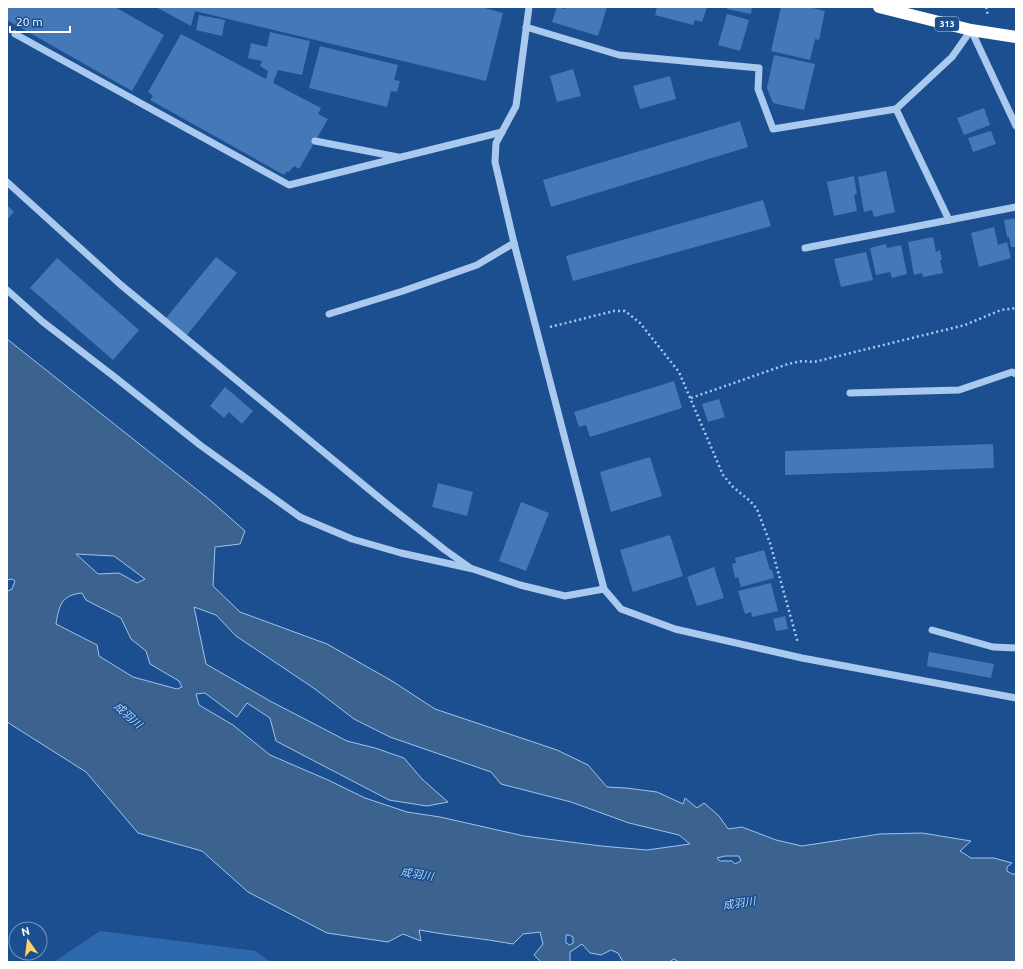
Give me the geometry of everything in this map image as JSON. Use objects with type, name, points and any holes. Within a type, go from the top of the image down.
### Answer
[{"type":"highway","name":"313","points":[[879,7],[971,30],[1016,37]]},
{"type":"street","points":[[528,7],[516,106],[496,143],[496,162],[514,243],[536,330],[604,589],[621,609],[675,629],[802,658],[1016,698]]},
{"type":"street","points":[[526,27],[619,55],[759,68],[758,89],[774,129],[896,110],[952,57],[971,30],[1016,126]]},
{"type":"street","points":[[15,34],[289,186],[502,132]]},
{"type":"street","points":[[896,110],[949,220]]},
{"type":"street","points":[[315,141],[399,158]]},
{"type":"street","points":[[7,182],[121,285],[388,505],[445,550],[472,569]]},
{"type":"street","points":[[805,248],[1016,207]]},
{"type":"street","points":[[329,314],[403,291],[477,265],[514,243]]},
{"type":"street","points":[[7,290],[43,322],[200,445],[300,517],[352,539],[401,553],[472,569],[520,585],[565,596],[604,589]]},
{"type":"street","points":[[850,393],[959,390],[1012,372],[1016,374]]},
{"type":"street","points":[[932,630],[993,647],[1016,648]]},
{"type":"path","points":[[691,398],[788,364],[802,361],[814,362],[965,325],[1001,310],[1016,308]]},
{"type":"path","points":[[536,330],[614,311],[625,311],[640,323],[679,372],[724,475],[733,487],[757,509],[770,543],[802,658]]},
{"type":"shaded area","points":[[100,931],[256,951],[270,962],[54,962]]},
{"type":"water","name":"成羽川","points":[[7,339],[210,500],[245,531],[240,544],[215,547],[213,586],[240,612],[327,644],[392,681],[435,709],[557,750],[588,765],[607,787],[657,792],[683,804],[685,798],[697,808],[704,803],[719,816],[728,829],[742,827],[776,840],[802,846],[880,834],[922,833],[971,841],[960,851],[971,858],[994,858],[1012,863],[1007,867],[1007,871],[1012,874],[1016,874],[1016,962],[679,962],[674,959],[669,962],[623,962],[618,953],[611,950],[601,955],[590,953],[582,944],[570,952],[570,962],[541,962],[534,955],[543,944],[540,932],[523,934],[513,944],[419,930],[421,941],[403,934],[388,942],[327,933],[248,892],[202,851],[138,833],[86,772],[7,722],[7,589],[8,591],[12,589],[15,581],[12,579],[7,580]],"holes":[[[76,554],[114,556],[145,579],[137,583],[119,573],[98,574]],[[82,593],[86,600],[121,618],[131,639],[146,651],[150,664],[179,681],[182,687],[177,689],[133,677],[99,656],[97,645],[56,624],[58,612],[62,602],[75,594]],[[194,607],[216,615],[236,636],[315,689],[354,719],[390,737],[491,772],[501,784],[571,802],[629,823],[679,835],[690,844],[647,850],[601,846],[524,836],[440,817],[407,812],[365,798],[270,755],[233,725],[199,705],[196,694],[205,693],[237,717],[247,703],[270,718],[276,741],[389,800],[427,806],[448,802],[422,779],[404,758],[375,748],[347,741],[270,701],[206,664]],[[725,856],[739,856],[741,861],[735,864],[732,861],[720,861],[717,858]],[[566,935],[573,937],[573,943],[570,945],[566,943]]]},
{"type":"building","points":[[7,7],[115,7],[164,35],[132,91],[7,20]]},
{"type":"building","points":[[156,7],[485,7],[503,13],[486,81],[195,11],[191,26]]},
{"type":"building","points":[[557,7],[566,9],[566,7],[607,7],[598,36],[552,22]]},
{"type":"building","points":[[657,7],[707,7],[702,22],[695,20],[693,25],[655,15]]},
{"type":"building","points":[[728,7],[752,7],[751,14],[727,9]]},
{"type":"building","points":[[781,7],[809,7],[825,11],[819,40],[815,39],[810,60],[771,51]]},
{"type":"building","points":[[727,14],[749,20],[740,51],[718,45]]},
{"type":"building","points":[[199,15],[225,20],[222,36],[196,30]]},
{"type":"building","points":[[270,32],[310,41],[302,75],[278,70],[273,83],[321,108],[318,114],[328,119],[299,169],[294,166],[284,175],[150,100],[153,96],[148,92],[181,34],[266,79],[268,71],[260,66],[262,61],[248,58],[251,43],[267,47]]},
{"type":"building","points":[[320,46],[398,65],[394,80],[400,81],[397,92],[391,91],[387,107],[309,88]]},
{"type":"building","points":[[774,55],[815,64],[804,110],[773,103],[767,88]]},
{"type":"building","points":[[573,69],[581,96],[557,102],[550,76]]},
{"type":"building","points":[[670,76],[676,99],[640,109],[633,86]]},
{"type":"building","points":[[984,108],[990,125],[964,135],[957,118]]},
{"type":"building","points":[[740,121],[748,147],[551,207],[543,180]]},
{"type":"building","points":[[991,131],[996,144],[973,152],[968,138]]},
{"type":"building","points":[[886,171],[895,212],[874,217],[872,210],[864,212],[858,177]]},
{"type":"building","points":[[854,176],[857,194],[854,195],[857,211],[834,216],[827,182]]},
{"type":"building","points":[[763,200],[771,226],[573,281],[566,256]]},
{"type":"building","points":[[7,205],[14,212],[7,220]]},
{"type":"building","points":[[1016,218],[1016,247],[1011,247],[1009,237],[1007,237],[1004,220]]},
{"type":"building","points":[[994,227],[998,245],[1007,242],[1011,258],[979,267],[971,233]]},
{"type":"building","points":[[933,237],[936,252],[940,250],[942,260],[940,260],[943,273],[923,277],[922,273],[914,275],[908,242]]},
{"type":"building","points":[[886,244],[887,248],[901,245],[907,274],[892,278],[890,272],[876,275],[870,248]]},
{"type":"building","points":[[866,252],[873,280],[841,287],[834,259]]},
{"type":"building","points":[[216,257],[237,273],[187,335],[166,318]]},
{"type":"building","points":[[57,258],[139,330],[113,360],[30,288]]},
{"type":"building","points":[[674,381],[682,408],[590,437],[586,425],[579,427],[574,412]]},
{"type":"building","points":[[225,387],[253,411],[242,424],[229,412],[224,418],[210,406]]},
{"type":"building","points":[[719,399],[725,417],[708,422],[702,404]]},
{"type":"building","points":[[993,444],[994,468],[785,475],[785,451]]},
{"type":"building","points":[[650,457],[662,496],[611,512],[600,472]]},
{"type":"building","points":[[438,483],[473,492],[467,516],[432,507]]},
{"type":"building","points":[[521,502],[549,513],[526,571],[499,561]]},
{"type":"building","points":[[670,535],[683,576],[633,592],[620,550]]},
{"type":"building","points":[[764,550],[774,578],[741,587],[738,577],[735,578],[732,564],[736,563],[735,558]]},
{"type":"building","points":[[714,567],[724,598],[697,606],[687,577]]},
{"type":"building","points":[[771,583],[778,611],[752,617],[751,612],[745,614],[738,591]]},
{"type":"building","points":[[785,616],[788,629],[776,631],[773,619]]},
{"type":"building","points":[[929,652],[994,664],[991,678],[927,666]]}]
